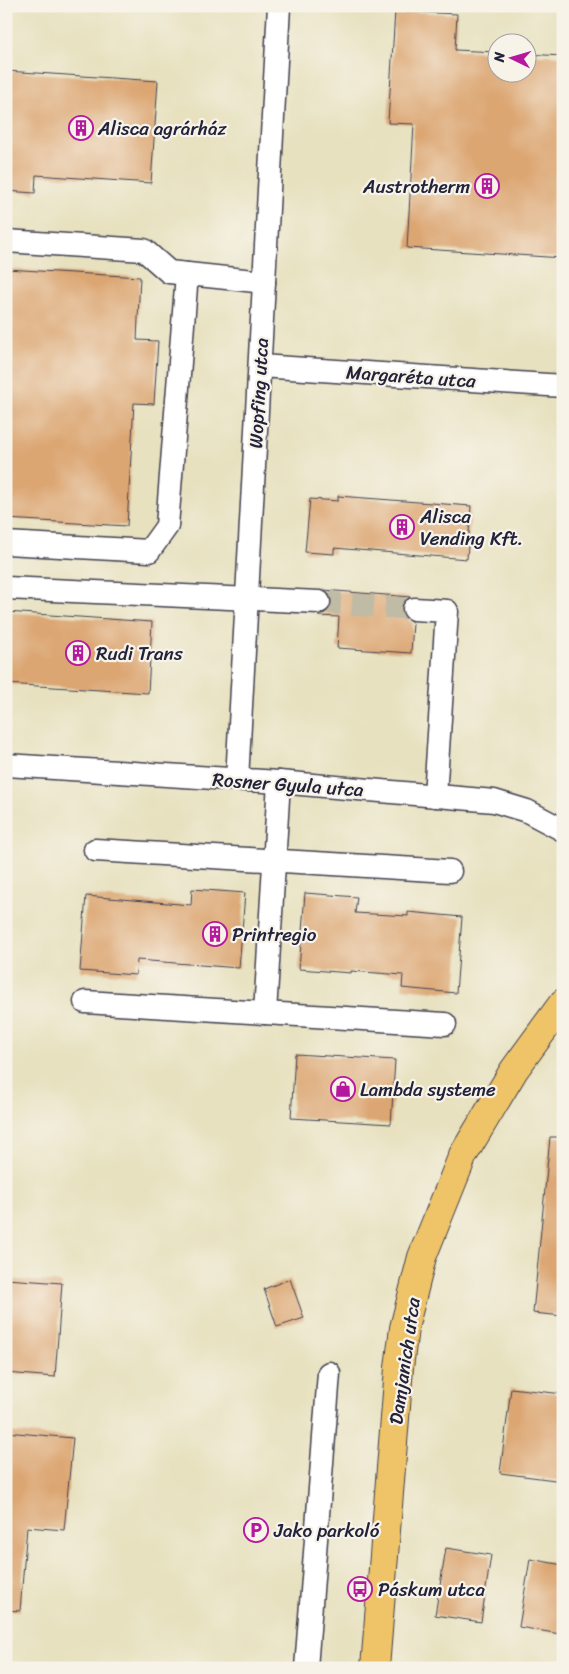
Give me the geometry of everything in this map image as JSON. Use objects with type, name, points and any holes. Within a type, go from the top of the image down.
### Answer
[{"type":"main road","name":"Damjanich utca","points":[[375,1668],[399,1368],[404,1328],[422,1257],[463,1155],[514,1070],[563,1003]]},
{"type":"street","name":"Wopfing utca","points":[[237,780],[279,6]]},
{"type":"street","points":[[6,241],[144,250],[169,272],[264,282]]},
{"type":"street","points":[[6,543],[148,551],[167,526],[187,274]]},
{"type":"street","name":"Margaréta utca","points":[[260,366],[563,386]]},
{"type":"street","points":[[6,588],[318,602]]},
{"type":"street","points":[[414,609],[447,611],[435,796]]},
{"type":"street","name":"Rosner Gyula utca","points":[[6,765],[279,782],[494,801],[527,811],[563,830]]},
{"type":"street","points":[[265,1013],[279,782]]},
{"type":"street","points":[[95,850],[450,871]]},
{"type":"street","points":[[85,1002],[445,1024]]},
{"type":"street","points":[[306,1668],[329,1373]]},
{"type":"building","name":"Austrotherm","points":[[395,11],[457,14],[455,50],[486,52],[486,82],[536,82],[536,55],[563,56],[563,258],[407,248],[414,124],[388,123]]},
{"type":"building","name":"Alisca agrárház","points":[[6,71],[158,81],[151,183],[36,175],[35,193],[6,191]]},
{"type":"building","points":[[6,269],[140,277],[137,340],[158,341],[154,404],[134,403],[127,526],[6,519]]},
{"type":"building","name":"Alisca Vending Kft.","points":[[338,496],[471,506],[467,559],[334,548],[334,554],[305,552],[310,499],[338,501]]},
{"type":"building","points":[[324,590],[411,597],[403,601],[401,609],[403,615],[413,623],[411,653],[337,648],[339,617],[318,616],[330,609],[332,603],[330,596]]},
{"type":"building","name":"Rudi Trans","points":[[6,612],[152,622],[148,693],[6,684]]},
{"type":"building","points":[[192,889],[245,893],[239,968],[137,960],[136,975],[80,971],[86,896],[191,905]]},
{"type":"building","points":[[305,893],[357,897],[355,913],[408,916],[408,912],[462,917],[456,993],[402,988],[403,975],[299,969]]},
{"type":"building","name":"Lambda systeme","points":[[295,1054],[395,1060],[391,1124],[291,1118]]},
{"type":"building","points":[[550,1137],[563,1137],[563,1316],[533,1313]]},
{"type":"building","points":[[6,1279],[62,1283],[55,1377],[6,1373]]},
{"type":"building","points":[[290,1279],[304,1318],[277,1327],[264,1289]]},
{"type":"building","points":[[511,1388],[563,1394],[563,1481],[500,1473]]},
{"type":"building","points":[[6,1432],[73,1438],[64,1530],[27,1527],[20,1611],[6,1610]]},
{"type":"building","points":[[446,1548],[491,1555],[481,1622],[435,1615]]},
{"type":"building","points":[[530,1559],[563,1565],[563,1618],[560,1634],[519,1627]]},
{"type":"tunnel","points":[[319,602],[414,609]]},
{"type":"place","name":"Alisca agrárház","points":[[81,128]]},
{"type":"place","name":"Austrotherm","points":[[487,186]]},
{"type":"place","name":"Alisca Vending Kft.","points":[[402,527]]},
{"type":"place","name":"Rudi Trans","points":[[78,653]]},
{"type":"place","name":"Printregio","points":[[215,934]]},
{"type":"place","name":"Lambda systeme","points":[[343,1089]]},
{"type":"place","name":"Jako parkoló","points":[[256,1530]]},
{"type":"place","name":"Páskum utca","points":[[360,1589]]}]
